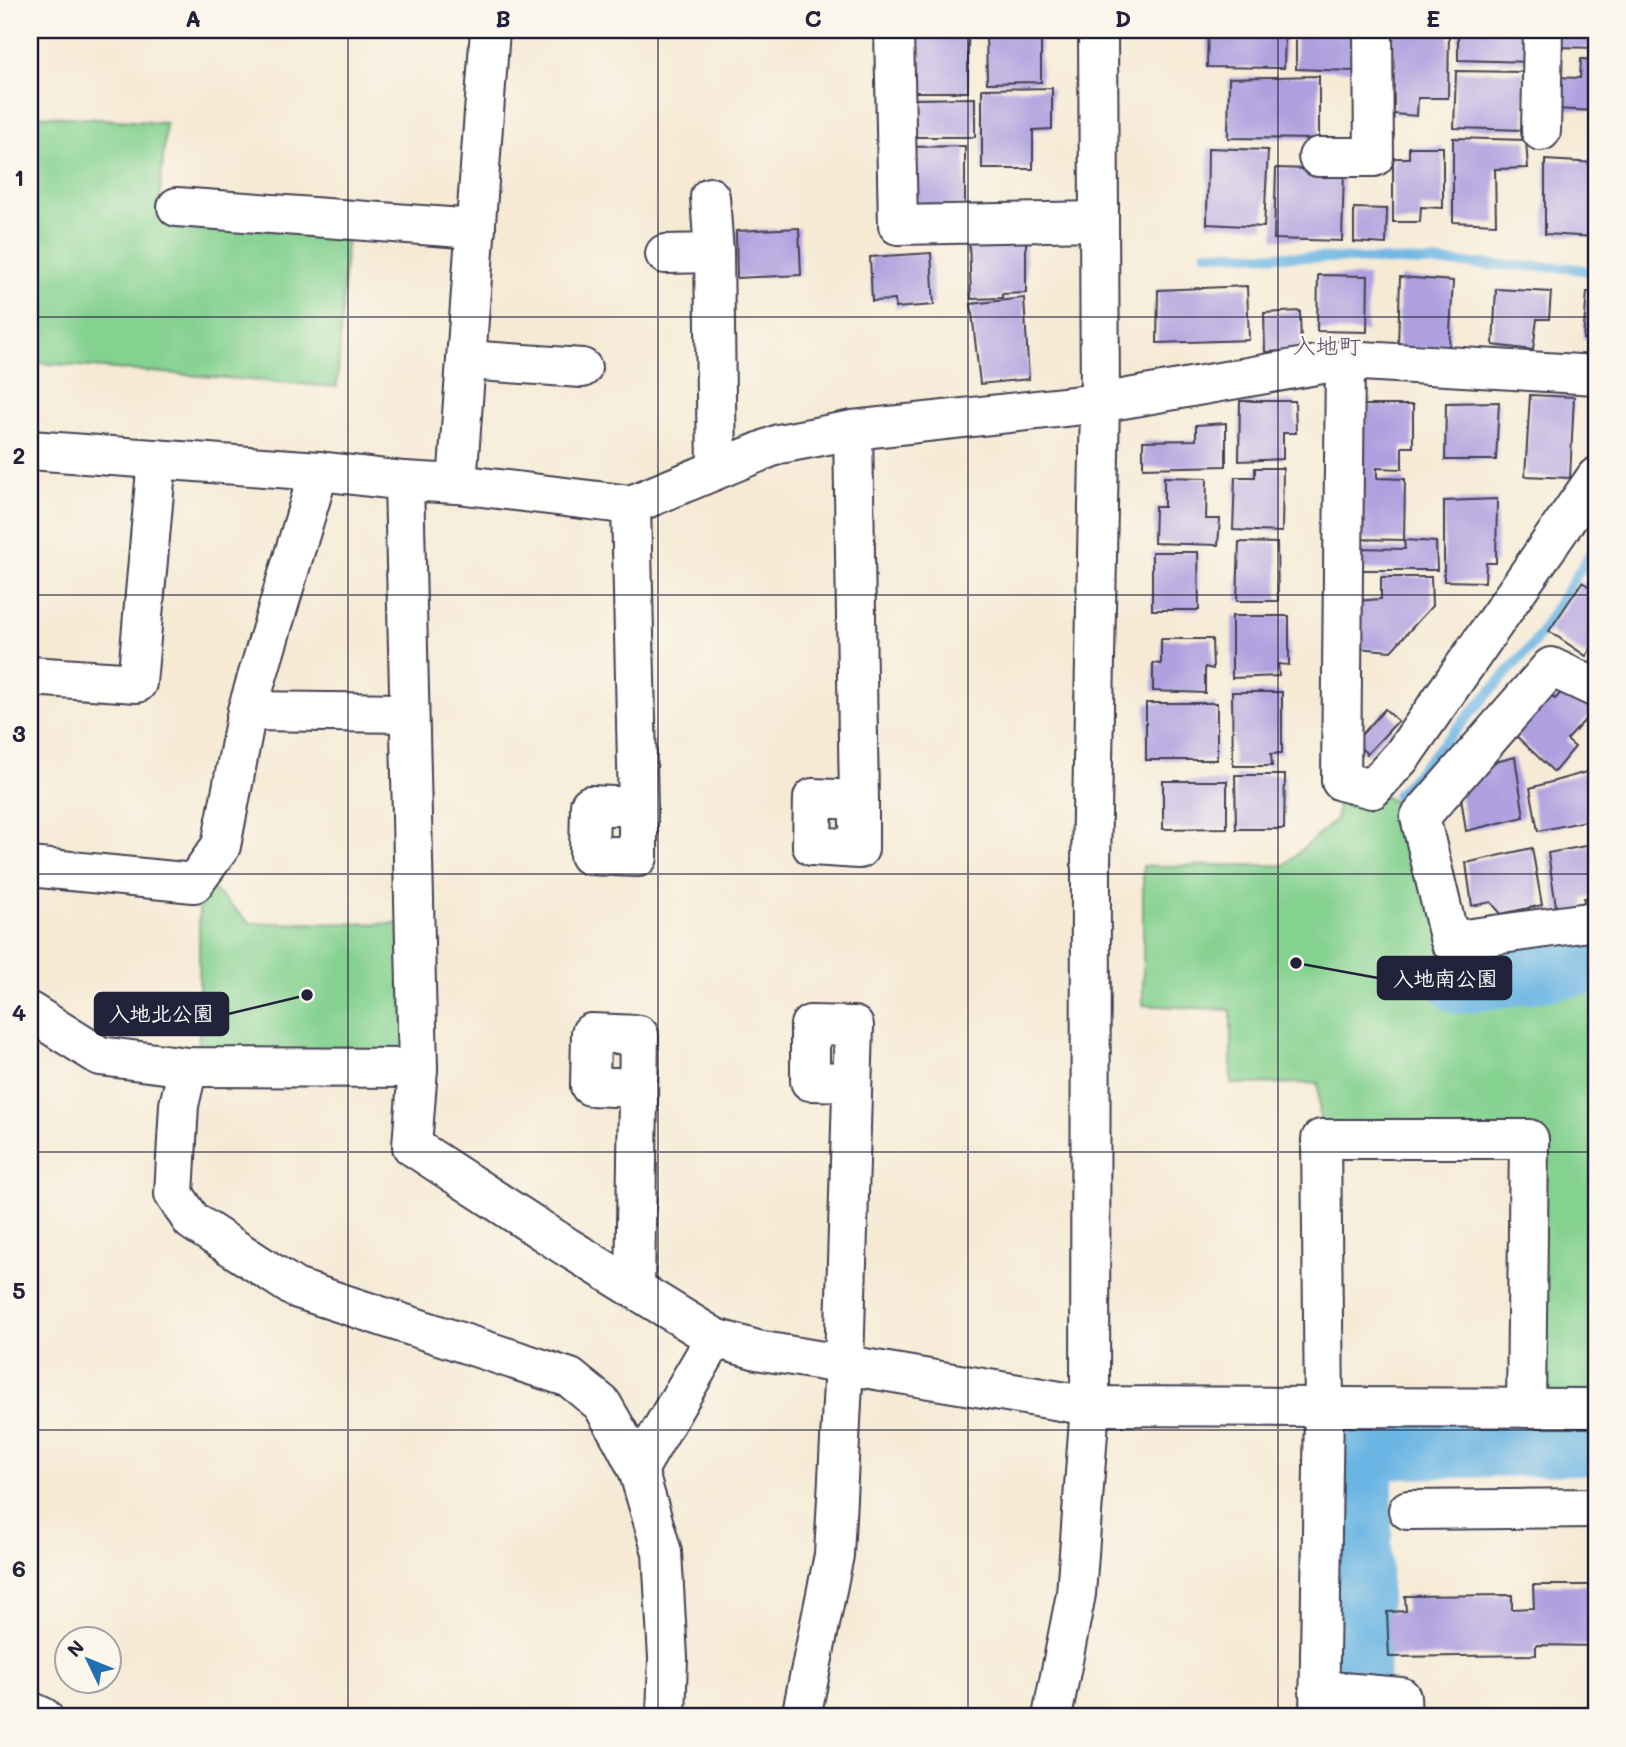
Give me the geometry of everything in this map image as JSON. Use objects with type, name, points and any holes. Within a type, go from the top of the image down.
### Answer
[{"type":"street","points":[[457,484],[490,30]]},
{"type":"street","points":[[894,30],[898,225],[1098,221]]},
{"type":"street","points":[[1052,1717],[1076,1594],[1090,1406],[1091,876],[1100,403],[1098,30]]},
{"type":"street","points":[[1318,157],[1374,157],[1373,30]]},
{"type":"street","points":[[1541,131],[1542,30]]},
{"type":"street","points":[[710,197],[714,253],[717,468]]},
{"type":"street","points":[[177,207],[475,229]]},
{"type":"street","points":[[665,254],[714,253]]},
{"type":"street","points":[[466,360],[582,368]]},
{"type":"street","points":[[1345,360],[1341,781],[1372,789],[1402,756],[1596,477]]},
{"type":"street","points":[[30,450],[319,471],[631,505],[779,444],[853,430],[1100,403],[1345,360],[1596,375]]},
{"type":"street","points":[[853,430],[859,800]]},
{"type":"street","points":[[30,676],[137,683],[157,459]]},
{"type":"street","points":[[30,867],[194,883],[221,846],[247,711],[319,471]]},
{"type":"street","points":[[404,481],[418,1068],[412,1146],[567,1247],[715,1338],[757,1350],[1090,1406],[1596,1408]]},
{"type":"street","points":[[631,505],[638,807]]},
{"type":"street","points":[[1596,688],[1551,667],[1420,817],[1450,941],[1596,921]]},
{"type":"street","points":[[247,711],[409,713]]},
{"type":"street","points":[[30,1012],[100,1056],[188,1067],[418,1068]]},
{"type":"street","points":[[188,1067],[179,1105],[174,1194],[192,1221],[295,1288],[570,1378],[601,1404],[638,1470],[662,1552],[668,1658],[666,1717]]},
{"type":"street","points":[[801,1717],[834,1555],[844,1364],[852,1083]]},
{"type":"street","points":[[635,1289],[638,1088]]},
{"type":"street","points":[[1402,1717],[1401,1697],[1336,1698],[1324,1407],[1321,1139],[1529,1139],[1526,1408]]},
{"type":"street","points":[[638,1470],[715,1338]]},
{"type":"street","points":[[1408,1510],[1596,1508]]},
{"type":"street","points":[[30,1711],[43,1717]]},
{"type":"green space","points":[[30,115],[166,123],[158,217],[347,235],[337,387],[30,362]]},
{"type":"green space","points":[[1341,781],[1372,789],[1420,817],[1450,941],[1450,992],[1534,985],[1596,976],[1596,1408],[1526,1408],[1529,1139],[1321,1139],[1318,1083],[1231,1084],[1231,1010],[1143,1005],[1143,866],[1285,865],[1336,819]]},
{"type":"green space","points":[[199,877],[250,923],[414,924],[418,1068],[199,1067]]},
{"type":"building","points":[[986,30],[1041,30],[1041,82],[987,83]]},
{"type":"building","points":[[1208,30],[1285,30],[1284,68],[1207,67]]},
{"type":"building","points":[[1296,30],[1355,30],[1354,71],[1296,69]]},
{"type":"building","points":[[1393,30],[1449,30],[1448,98],[1418,98],[1417,116],[1394,114]]},
{"type":"building","points":[[1458,30],[1530,30],[1531,62],[1458,60]]},
{"type":"building","points":[[1557,30],[1596,30],[1596,48],[1557,47]]},
{"type":"building","points":[[968,32],[968,92],[914,92],[913,33]]},
{"type":"building","points":[[1581,59],[1596,60],[1596,111],[1555,109],[1555,77],[1580,78]]},
{"type":"building","points":[[1456,71],[1524,72],[1525,130],[1454,128]]},
{"type":"building","points":[[1319,76],[1319,139],[1228,138],[1229,78]]},
{"type":"building","points":[[1052,88],[1052,129],[1033,130],[1033,169],[982,169],[982,89]]},
{"type":"building","points":[[975,98],[975,137],[914,137],[914,99]]},
{"type":"building","points":[[1453,138],[1526,140],[1528,168],[1495,169],[1496,224],[1453,222]]},
{"type":"building","points":[[965,146],[965,206],[911,206],[910,147]]},
{"type":"building","points":[[1409,147],[1443,147],[1443,208],[1421,207],[1420,222],[1393,222],[1393,158],[1409,158]]},
{"type":"building","points":[[1208,148],[1268,150],[1264,227],[1207,224]]},
{"type":"building","points":[[1545,160],[1596,163],[1595,237],[1545,234]]},
{"type":"building","points":[[1276,168],[1344,170],[1342,241],[1274,239]]},
{"type":"building","points":[[1354,208],[1387,209],[1386,244],[1354,242]]},
{"type":"building","points":[[799,228],[801,275],[737,278],[736,231]]},
{"type":"building","points":[[1026,239],[1026,293],[1002,294],[1002,298],[971,299],[969,240]]},
{"type":"building","points":[[931,253],[934,305],[895,308],[895,300],[872,301],[870,257]]},
{"type":"building","points":[[1318,275],[1368,276],[1367,332],[1317,331]]},
{"type":"building","points":[[1400,277],[1453,281],[1449,348],[1398,348]]},
{"type":"building","points":[[1247,286],[1249,340],[1157,343],[1158,290]]},
{"type":"building","points":[[1496,289],[1551,292],[1549,319],[1537,319],[1533,350],[1493,345]]},
{"type":"building","points":[[1587,292],[1596,292],[1596,339],[1583,339]]},
{"type":"building","points":[[1024,298],[1029,379],[980,384],[971,304]]},
{"type":"building","points":[[1300,311],[1301,350],[1265,352],[1264,313]]},
{"type":"building","points":[[1530,395],[1574,397],[1570,478],[1525,476]]},
{"type":"building","points":[[1240,401],[1295,401],[1296,433],[1283,433],[1283,459],[1239,461]]},
{"type":"building","points":[[1499,402],[1496,460],[1445,460],[1446,403]]},
{"type":"building","points":[[1360,405],[1413,405],[1413,447],[1402,447],[1402,469],[1377,468],[1377,478],[1405,479],[1404,540],[1354,539]]},
{"type":"building","points":[[1226,423],[1226,466],[1143,468],[1143,441],[1196,440],[1196,425]]},
{"type":"building","points":[[1255,468],[1283,468],[1282,532],[1233,530],[1235,477],[1255,477]]},
{"type":"building","points":[[1164,477],[1207,478],[1206,519],[1220,519],[1218,545],[1154,543],[1155,507],[1164,507]]},
{"type":"building","points":[[1497,499],[1496,563],[1486,563],[1485,582],[1444,581],[1444,501]]},
{"type":"building","points":[[1404,540],[1436,542],[1437,570],[1356,570],[1355,548],[1405,549]]},
{"type":"building","points":[[1239,542],[1277,543],[1278,601],[1237,601]]},
{"type":"building","points":[[1152,552],[1198,552],[1199,610],[1152,610]]},
{"type":"building","points":[[1381,577],[1431,577],[1432,606],[1391,651],[1356,648],[1356,601],[1381,599]]},
{"type":"building","points":[[1582,582],[1596,591],[1596,641],[1586,656],[1549,631]]},
{"type":"building","points":[[1232,616],[1289,616],[1289,665],[1278,664],[1279,676],[1232,678]]},
{"type":"building","points":[[1161,639],[1212,639],[1213,669],[1205,667],[1205,693],[1153,691],[1153,663],[1161,664]]},
{"type":"building","points":[[1568,685],[1594,710],[1567,740],[1575,747],[1554,772],[1513,733],[1548,693],[1555,699]]},
{"type":"building","points":[[1232,692],[1282,692],[1282,753],[1271,754],[1272,766],[1233,766]]},
{"type":"building","points":[[1146,703],[1217,703],[1217,760],[1146,760]]},
{"type":"building","points":[[1385,709],[1398,721],[1367,754],[1355,742]]},
{"type":"building","points":[[1515,757],[1524,817],[1466,831],[1459,784],[1473,768]]},
{"type":"building","points":[[1590,771],[1596,798],[1596,819],[1538,831],[1530,788]]},
{"type":"building","points":[[1235,775],[1285,775],[1284,829],[1236,829]]},
{"type":"building","points":[[1163,781],[1227,781],[1227,828],[1163,829]]},
{"type":"building","points":[[1596,844],[1596,896],[1584,898],[1583,910],[1557,913],[1548,853]]},
{"type":"building","points":[[1532,848],[1542,905],[1501,914],[1491,902],[1472,906],[1466,863]]},
{"type":"building","points":[[1533,1585],[1596,1585],[1596,1646],[1536,1645],[1536,1655],[1389,1657],[1387,1612],[1406,1611],[1405,1596],[1512,1595],[1512,1609],[1534,1608]]},
{"type":"waterway","points":[[1206,253],[1570,268],[1596,272]]},
{"type":"waterway","points":[[1397,795],[1534,643],[1596,544]]},
{"type":"waterway","points":[[1460,981],[1596,961]]},
{"type":"waterway","points":[[1356,1717],[1361,1464],[1382,1447],[1596,1442]]},
{"type":"place","name":"入地南公園","points":[[1296,963]]},
{"type":"place","name":"入地北公園","points":[[307,995]]},
{"type":"district","name":"入地町","points":[[1327,346]]}]
